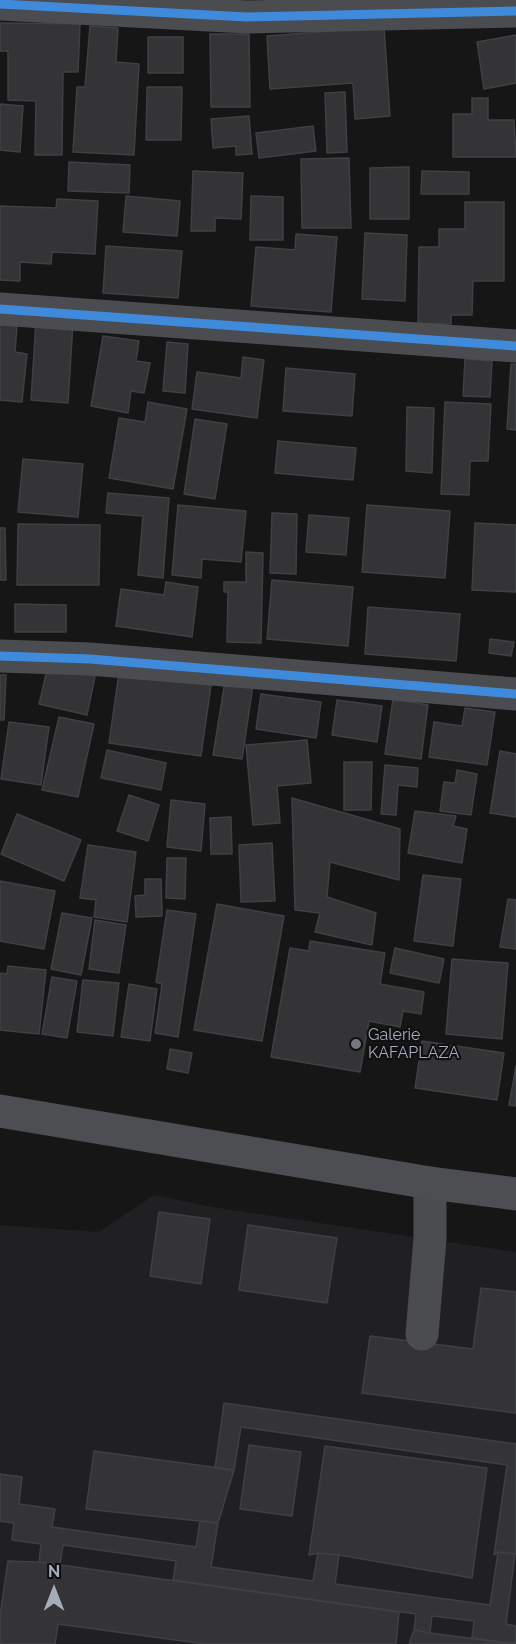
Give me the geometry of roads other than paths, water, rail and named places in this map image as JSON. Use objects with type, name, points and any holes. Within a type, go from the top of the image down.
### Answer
[{"type":"highway","points":[[0,1111],[430,1183],[516,1194]]},
{"type":"street","points":[[0,4],[247,17],[516,11]]},
{"type":"street","points":[[0,309],[516,346]]},
{"type":"street","points":[[0,656],[90,659],[516,694]]},
{"type":"street","points":[[422,1334],[430,1239],[430,1183]]},
{"type":"place","name":"Galerie KAFAPLAZA","points":[[356,1044]]}]
